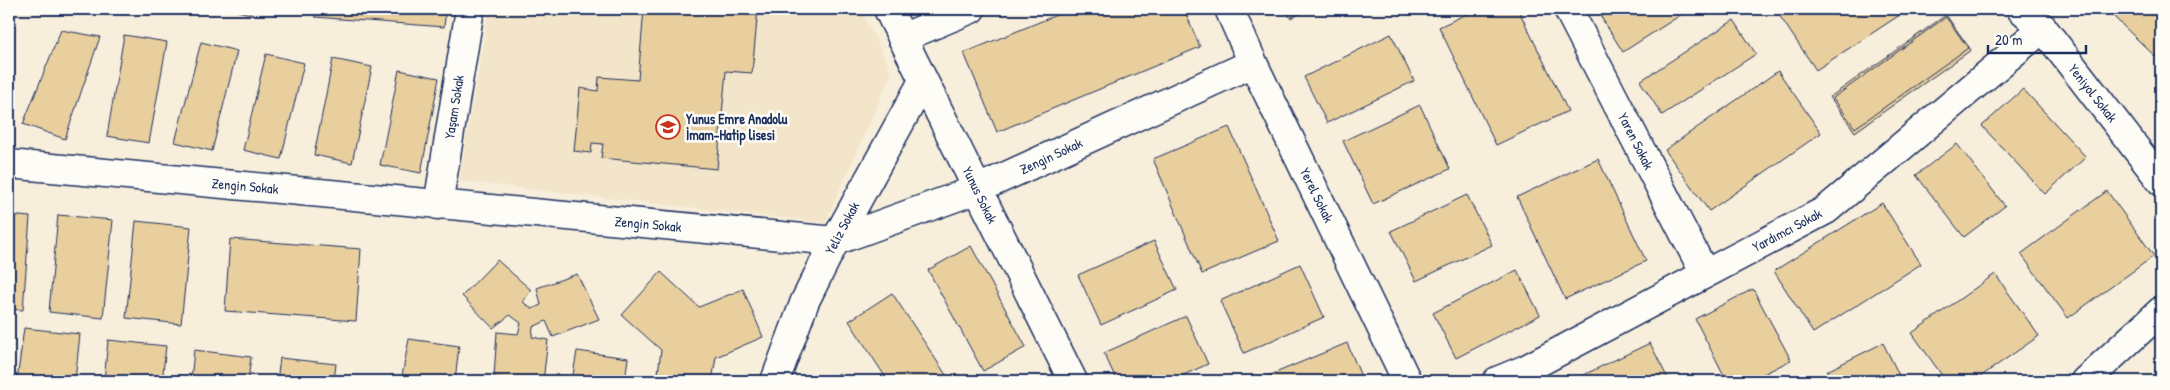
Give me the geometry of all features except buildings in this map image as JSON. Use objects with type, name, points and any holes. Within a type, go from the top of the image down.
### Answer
[{"type":"street","name":"Yaşam Sokak","points":[[438,204],[470,9]]},
{"type":"street","name":"Yunus Sokak","points":[[888,9],[1073,381]]},
{"type":"street","points":[[902,38],[972,9]]},
{"type":"street","name":"Yerel Sokak","points":[[1229,9],[1253,63],[1407,381]]},
{"type":"street","name":"Yaren Sokak","points":[[1568,9],[1704,274]]},
{"type":"street","name":"Yeniyol Sokak","points":[[2022,9],[2043,28],[2161,181]]},
{"type":"street","name":"Yardımcı Sokak","points":[[1497,381],[1526,369],[1826,210],[2043,28]]},
{"type":"street","name":"Zengin Sokak","points":[[9,164],[835,241],[978,190],[1253,63]]},
{"type":"street","name":"Yeliz Sokak","points":[[775,381],[805,301],[835,241],[923,81]]},
{"type":"street","points":[[2085,381],[2161,311]]},
{"type":"shaded area","name":"Yunus Emre Anadolu İmam-Hatip lisesi","points":[[489,9],[860,9],[892,73],[825,223],[459,181]]},
{"type":"place","name":"Yunus Emre Anadolu İmam-Hatip lisesi","points":[[668,127]]}]
